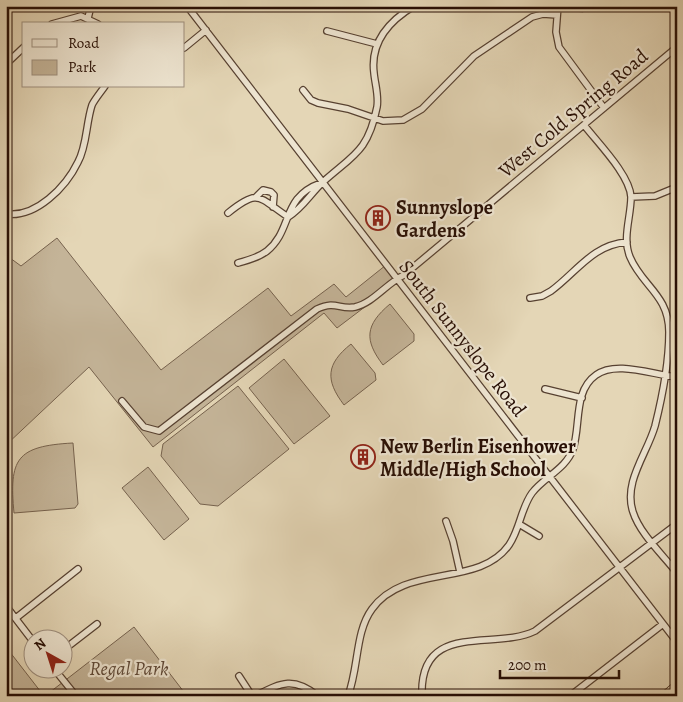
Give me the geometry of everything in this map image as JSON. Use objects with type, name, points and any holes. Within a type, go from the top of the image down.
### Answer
[{"type":"highway","points":[[664,696],[677,685]]},
{"type":"street","points":[[88,18],[91,6]]},
{"type":"street","name":"South Sunnyslope Road","points":[[188,6],[677,642]]},
{"type":"street","points":[[238,263],[257,257],[267,251],[276,240],[288,217],[290,208],[298,196],[344,166],[360,150],[377,105],[373,67],[377,44],[388,27],[414,6]]},
{"type":"street","points":[[558,6],[556,32],[559,47],[604,108]]},
{"type":"street","points":[[303,90],[314,102],[394,122],[409,117],[422,108],[474,56],[532,17],[542,14],[557,15]]},
{"type":"street","points":[[59,22],[81,16],[95,22]]},
{"type":"street","points":[[185,47],[206,30]]},
{"type":"street","points":[[327,31],[377,44]]},
{"type":"street","name":"West Cold Spring Road","points":[[122,401],[144,427],[160,431],[317,309],[328,304],[354,308],[365,303],[397,278],[404,275],[677,47]]},
{"type":"street","points":[[6,64],[22,49]]},
{"type":"street","points":[[6,214],[26,212],[53,194],[79,161],[93,103],[104,88]]},
{"type":"street","points":[[584,125],[626,181],[631,197],[627,242],[632,260],[657,293],[667,315],[669,338],[654,428],[631,490],[633,512],[653,543],[677,573]]},
{"type":"street","points":[[631,197],[655,196],[677,187]]},
{"type":"street","points":[[256,197],[263,190],[271,192],[274,195],[273,207]]},
{"type":"street","points":[[228,213],[248,197],[256,197],[288,217]]},
{"type":"street","points":[[530,298],[542,296],[551,291],[596,251],[608,245],[627,242]]},
{"type":"street","points":[[348,696],[356,674],[362,630],[377,603],[388,593],[407,583],[460,572],[484,564],[502,552],[512,540],[530,497],[549,476],[565,463],[572,453],[582,398],[590,380],[606,369],[623,368],[677,377]]},
{"type":"street","points":[[545,389],[582,398]]},
{"type":"street","points":[[446,521],[460,572]]},
{"type":"street","points":[[519,524],[539,536]]},
{"type":"street","points":[[422,696],[426,669],[436,655],[448,645],[462,641],[510,639],[527,635],[546,625],[677,524]]},
{"type":"street","points":[[16,618],[78,569]]},
{"type":"street","points":[[6,606],[25,630]]},
{"type":"street","points":[[72,643],[97,624]]},
{"type":"street","points":[[570,696],[663,624]]},
{"type":"street","points":[[239,676],[253,696],[291,682],[302,685],[318,696]]},
{"type":"street","points":[[63,680],[76,696]]},
{"type":"green space","points":[[558,6],[590,6],[583,12],[558,9]]},
{"type":"green space","points":[[57,238],[161,370],[268,288],[291,316],[334,284],[346,297],[386,265],[399,281],[337,328],[324,313],[153,447],[89,367],[6,445],[6,255],[21,266]]},
{"type":"green space","points":[[390,304],[414,334],[414,341],[383,365],[373,348],[370,333],[376,319]]},
{"type":"green space","points":[[351,344],[375,373],[376,380],[344,405],[334,388],[331,373],[337,358]]},
{"type":"green space","points":[[284,359],[330,416],[294,444],[249,388]]},
{"type":"green space","points":[[238,386],[289,449],[218,506],[200,504],[161,456],[163,444]]},
{"type":"green space","points":[[73,443],[78,504],[75,508],[14,513],[13,480],[15,468],[20,459],[28,452],[39,448]]},
{"type":"green space","points":[[148,467],[189,519],[164,540],[122,488]]},
{"type":"green space","name":"Regal Park","points":[[134,627],[187,696],[45,696],[66,680],[72,680],[72,675]]},
{"type":"green space","name":"Regal Park","points":[[6,647],[22,668],[22,680],[32,680],[44,696],[6,696]]},
{"type":"place","name":"Sunnyslope Gardens","points":[[378,218]]},
{"type":"place","name":"New Berlin Eisenhower Middle/High School","points":[[363,457]]}]
